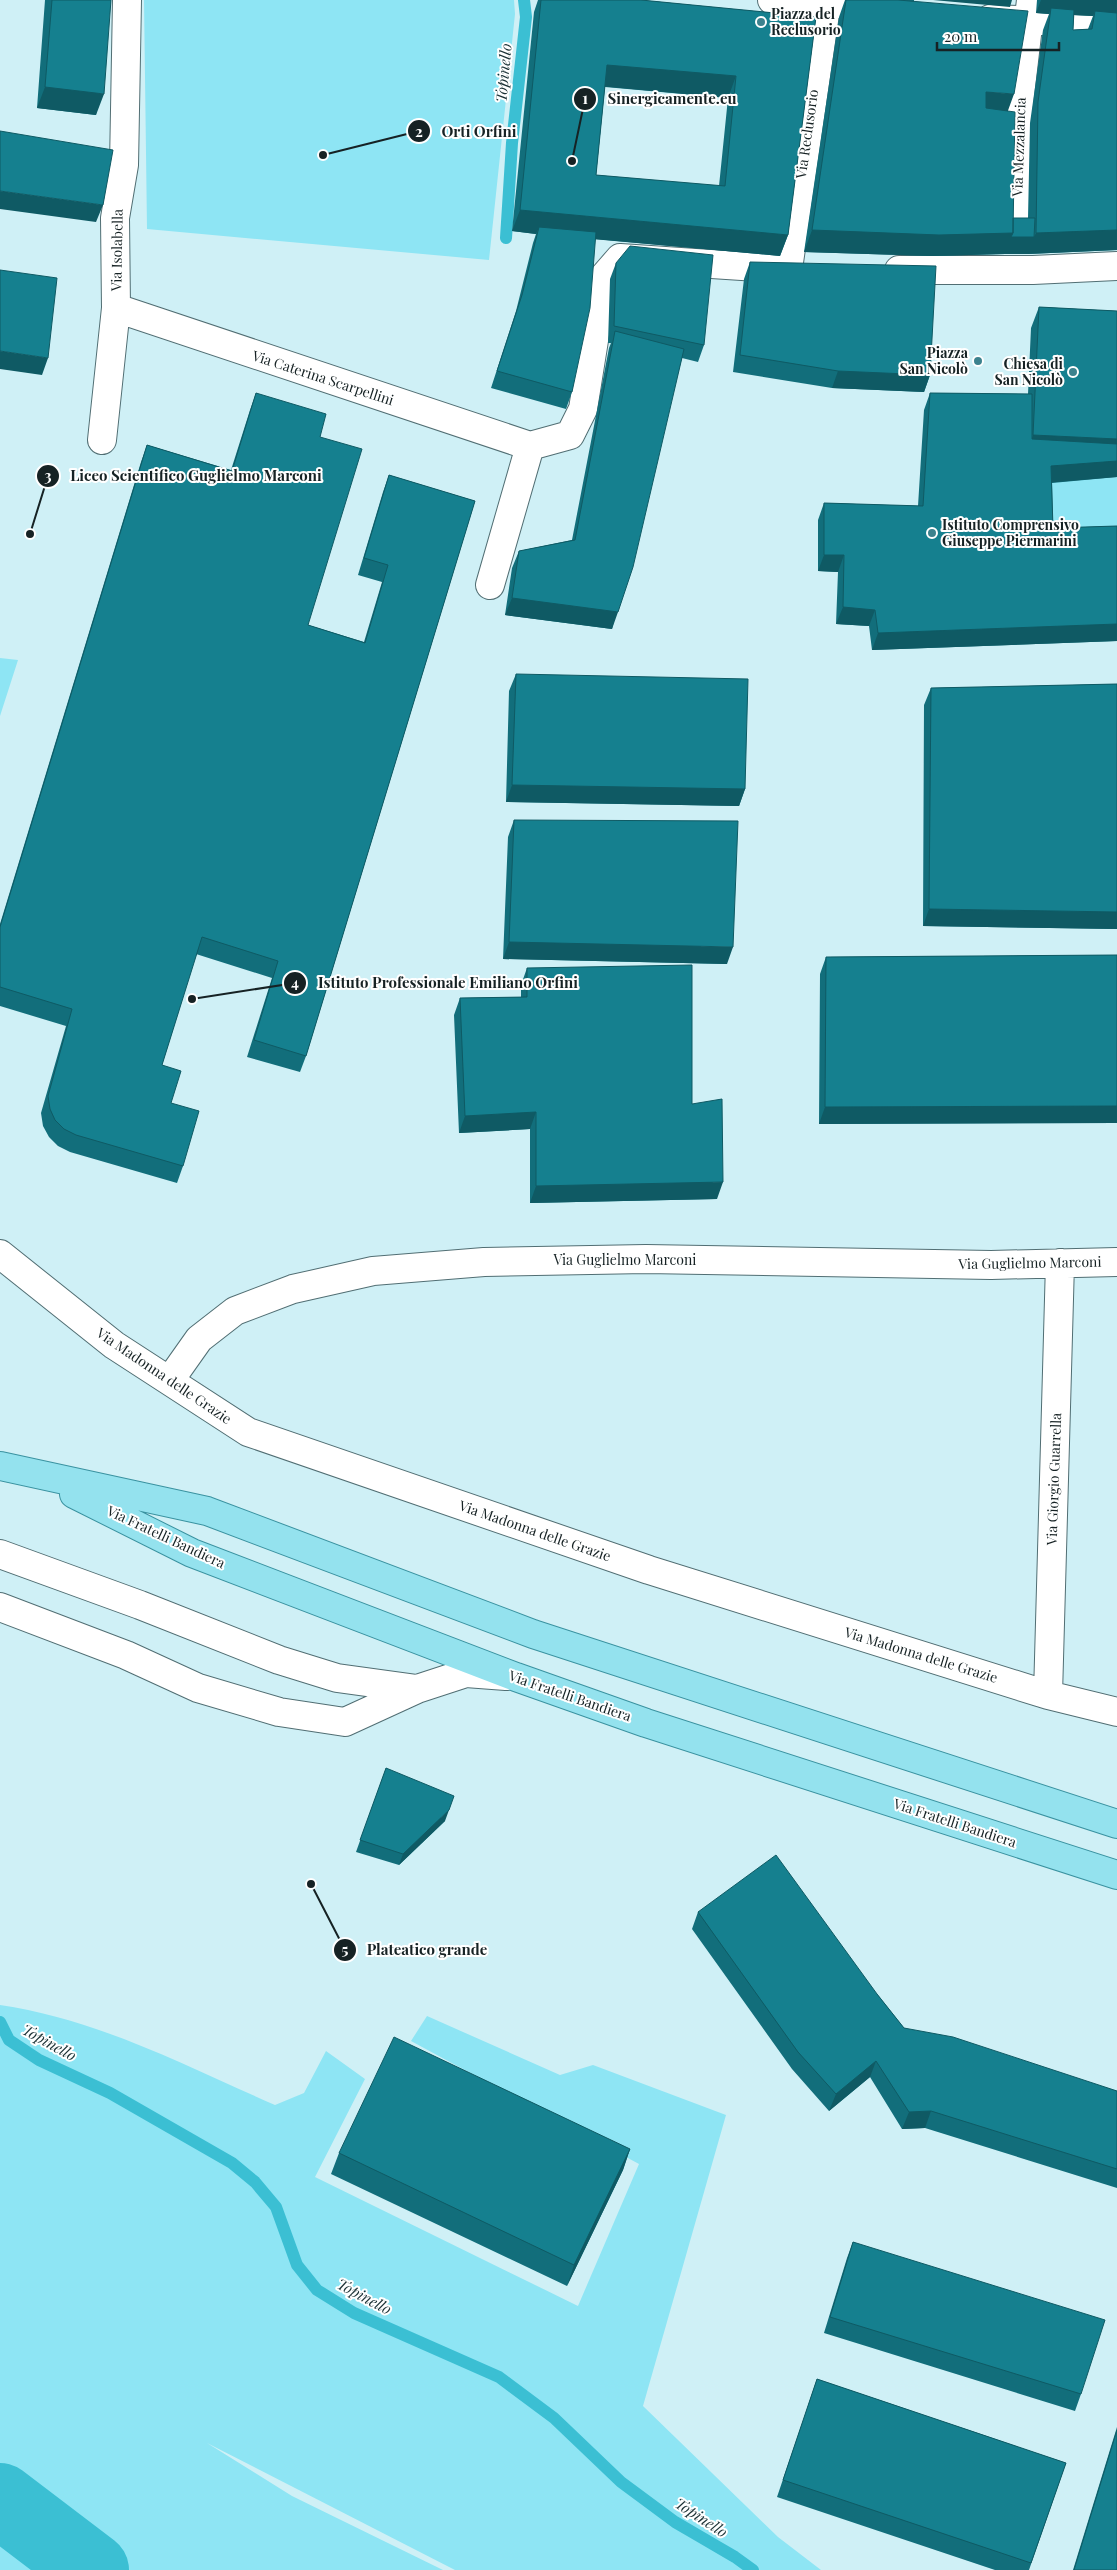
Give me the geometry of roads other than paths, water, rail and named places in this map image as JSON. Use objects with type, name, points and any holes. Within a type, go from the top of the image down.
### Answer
[{"type":"main road","name":"Via Fratelli Bandiera","points":[[0,1466],[207,1511],[534,1634],[1117,1824]]},
{"type":"main road","name":"Via Fratelli Bandiera","points":[[39,1476],[192,1553],[516,1677],[656,1726],[1117,1875]]},
{"type":"street","name":"Via Isolabella","points":[[102,440],[116,308],[115,218],[124,165],[127,0]]},
{"type":"street","points":[[772,0],[826,1],[901,11]]},
{"type":"street","name":"Via Reclusorio","points":[[788,269],[826,1]]},
{"type":"street","points":[[969,17],[1030,11],[1117,24]]},
{"type":"street","name":"Via Mezzalancia","points":[[1017,253],[1017,122],[1030,11]]},
{"type":"street","points":[[875,270],[1017,253],[1117,266]]},
{"type":"street","points":[[490,585],[530,446],[570,435],[583,409],[598,315],[600,281],[620,258],[788,269],[817,269]]},
{"type":"street","name":"Via Caterina Scarpellini","points":[[116,308],[530,446]]},
{"type":"street","name":"Via Madonna delle Grazie","points":[[0,1254],[114,1345],[248,1432],[649,1570],[1048,1695],[1117,1712]]},
{"type":"street","name":"Via Guglielmo Marconi","points":[[170,1380],[199,1339],[235,1311],[293,1289],[373,1271],[484,1262],[646,1259],[991,1265],[1117,1262]]},
{"type":"street","name":"Via Giorgio Guarrella","points":[[1048,1695],[1060,1263]]},
{"type":"street","points":[[0,1554],[140,1605],[279,1660],[337,1678],[417,1689]]},
{"type":"street","points":[[0,1608],[126,1655],[198,1688],[279,1712],[345,1722],[417,1689],[466,1673],[516,1677]]},
{"type":"waterway","name":"Topinello","points":[[506,238],[512,143],[526,17],[524,0]]},
{"type":"waterway","name":"Topinello","points":[[0,2022],[9,2040],[39,2060],[110,2093],[232,2163],[255,2182],[276,2207],[297,2265],[317,2290],[354,2313],[499,2377],[554,2418],[621,2482],[675,2522],[735,2557],[753,2570]]},
{"type":"waterway","points":[[0,2500],[92,2570]]},
{"type":"place","name":"Piazza del Reclusorio","points":[[761,22]]},
{"type":"place","name":"Orti Orfini","points":[[323,155]]},
{"type":"place","name":"Sinergicamente.eu","points":[[572,161]]},
{"type":"place","name":"Piazza San Nicolò","points":[[978,361]]},
{"type":"place","name":"Chiesa di San Nicolò","points":[[1073,372]]},
{"type":"place","name":"Istituto Comprensivo Giuseppe Piermarini","points":[[932,533]]},
{"type":"place","name":"Liceo Scientifico Guglielmo Marconi","points":[[30,534]]},
{"type":"place","name":"Istituto Professionale Emiliano Orfini","points":[[192,999]]},
{"type":"place","name":"Plateatico grande","points":[[311,1884]]}]
